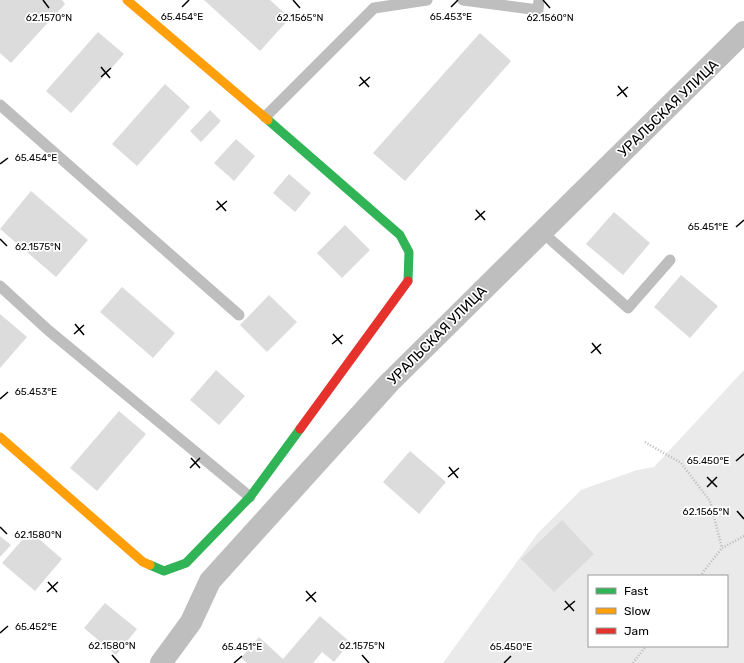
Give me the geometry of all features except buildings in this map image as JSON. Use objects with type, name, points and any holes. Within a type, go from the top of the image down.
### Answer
[{"type":"street","points":[[0,437],[144,562],[164,571],[186,563],[250,497],[409,280],[409,252],[400,235],[266,117],[127,0]]},
{"type":"street","name":"УРАЛЬСКАЯ УЛИЦА","points":[[161,663],[191,622],[210,581],[389,383],[744,32]]},
{"type":"street","points":[[186,563],[203,571],[210,581]]},
{"type":"lane","points":[[266,117],[374,8],[427,0]]},
{"type":"lane","points":[[463,0],[538,10],[539,0]]},
{"type":"lane","points":[[0,105],[240,315]]},
{"type":"lane","points":[[542,232],[628,308],[670,260]]},
{"type":"lane","points":[[0,286],[48,330],[250,497]]},
{"type":"path","points":[[645,442],[681,463],[710,501],[722,548]]},
{"type":"path","points":[[701,575],[722,548],[744,536]]},
{"type":"path","points":[[633,663],[645,647]]},
{"type":"shaded area","points":[[744,370],[744,663],[443,663],[538,533],[581,490],[637,470],[654,467]]},
{"type":"traffic: fast","points":[[268,120],[400,235],[409,252],[408,281]]},
{"type":"traffic: fast","points":[[150,565],[164,571],[186,563],[250,497],[300,429]]},
{"type":"traffic: slow","points":[[127,0],[268,120]]},
{"type":"traffic: slow","points":[[0,437],[143,562],[150,565]]},
{"type":"traffic: jam","points":[[300,429],[408,281]]}]
